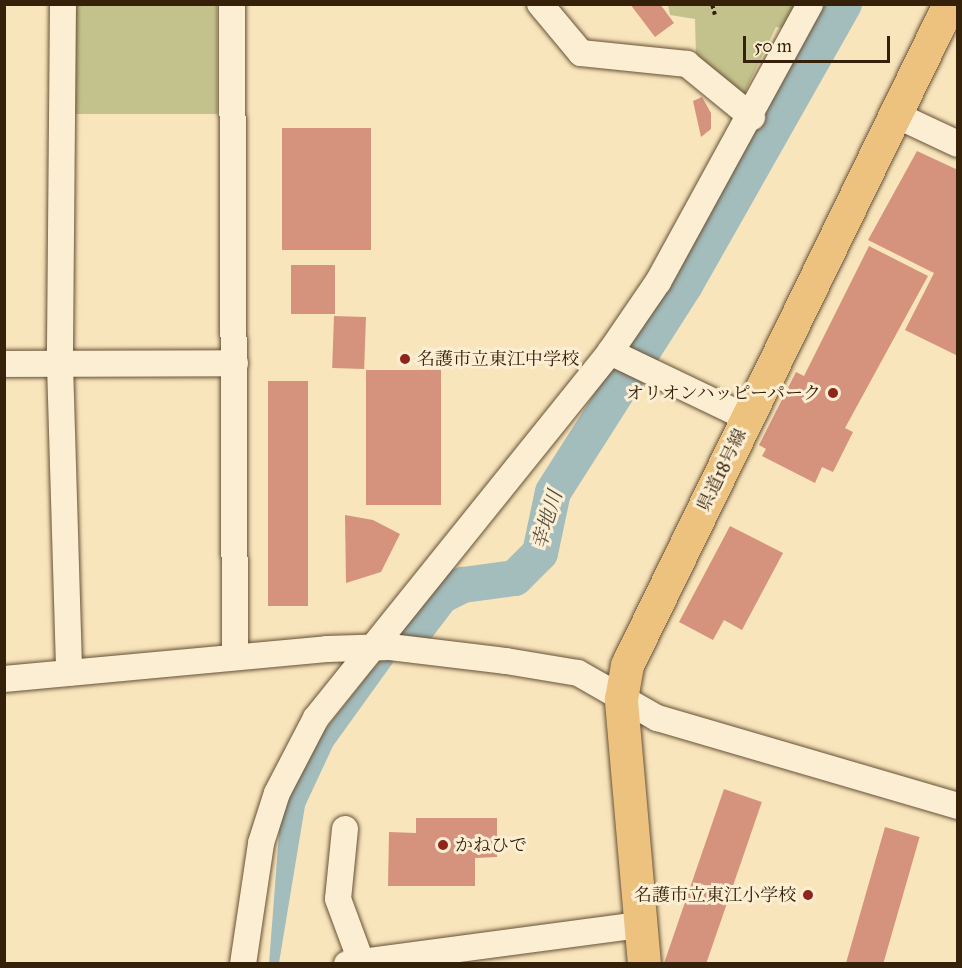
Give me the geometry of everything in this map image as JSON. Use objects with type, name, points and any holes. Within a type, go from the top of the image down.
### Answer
[{"type":"main road","name":"県道18号線","points":[[644,963],[621,699],[633,650],[949,4]]},
{"type":"street","points":[[63,4],[60,364],[69,673]]},
{"type":"street","points":[[232,4],[235,656]]},
{"type":"street","points":[[540,4],[581,53],[687,64],[752,117]]},
{"type":"street","points":[[248,961],[261,843],[277,793],[316,718],[380,648],[625,359],[658,282],[752,117],[810,4]]},
{"type":"street","points":[[896,115],[957,144]]},
{"type":"street","points":[[625,359],[748,418]]},
{"type":"street","points":[[4,364],[235,363]]},
{"type":"street","points":[[4,679],[235,656],[380,648],[416,651],[578,673],[657,718],[957,806]]},
{"type":"street","points":[[345,829],[338,899],[357,962],[641,926]]},
{"type":"path","points":[[712,4],[715,15]]},
{"type":"shaded area","points":[[66,5],[217,5],[217,114],[66,114]]},
{"type":"shaded area","points":[[668,5],[804,5],[789,29],[776,27],[740,102],[696,59],[695,19],[670,15]]},
{"type":"water","points":[[441,596],[333,746],[305,806],[279,963],[269,964],[280,820],[297,779],[317,740],[371,671]]},
{"type":"building","points":[[630,4],[660,4],[674,23],[655,37]]},
{"type":"building","points":[[702,97],[711,113],[711,129],[701,137],[693,101]]},
{"type":"building","points":[[282,128],[371,128],[371,250],[282,250]]},
{"type":"building","points":[[917,151],[958,170],[958,356],[905,330],[934,273],[868,240]]},
{"type":"building","points":[[869,246],[928,276],[845,428],[853,432],[833,472],[822,467],[815,483],[762,456],[766,449],[759,445],[796,372],[804,376]]},
{"type":"building","points":[[291,265],[335,265],[335,314],[291,314]]},
{"type":"building","points":[[334,316],[366,317],[364,369],[332,368]]},
{"type":"building","points":[[366,370],[441,370],[441,505],[366,505]]},
{"type":"building","points":[[268,381],[308,381],[308,606],[268,606]]},
{"type":"building","points":[[345,515],[373,520],[400,534],[381,572],[346,583]]},
{"type":"building","points":[[730,526],[783,553],[742,630],[724,620],[713,640],[679,622]]},
{"type":"building","points":[[724,789],[762,802],[706,964],[664,963]]},
{"type":"building","name":"かねひで","points":[[416,818],[497,818],[497,857],[475,858],[475,886],[388,886],[389,832],[416,833]]},
{"type":"building","points":[[885,827],[920,837],[883,964],[846,964]]},
{"type":"waterway","name":"幸地川","points":[[412,634],[441,596],[463,585],[515,578],[540,553],[553,492],[685,285],[844,4]]},
{"type":"place","name":"名護市立東江中学校","points":[[405,359]]},
{"type":"place","name":"オリオンハッピーパーク","points":[[833,393]]},
{"type":"place","name":"かねひで","points":[[443,845]]},
{"type":"place","name":"名護市立東江小学校","points":[[808,895]]}]
